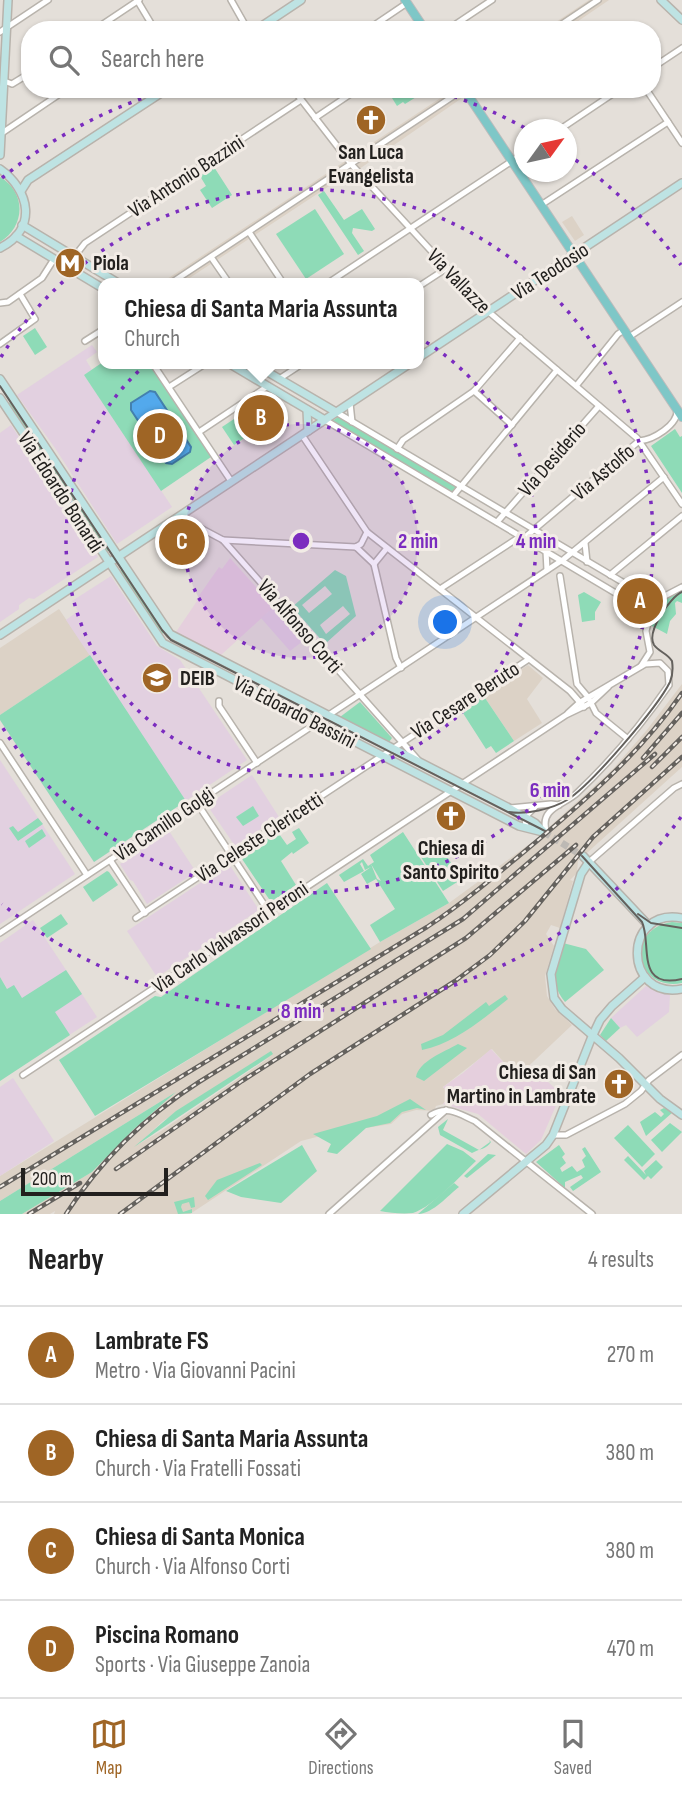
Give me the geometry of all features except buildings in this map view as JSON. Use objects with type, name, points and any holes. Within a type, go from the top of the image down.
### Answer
[{"type":"main road","points":[[407,3],[419,21]]},
{"type":"main road","points":[[470,98],[627,333],[679,417]]},
{"type":"street","points":[[0,248],[16,236],[26,208],[16,181],[1,169],[3,30],[8,0]]},
{"type":"street","points":[[3,30],[48,0]]},
{"type":"street","points":[[107,21],[138,0],[150,21]]},
{"type":"street","points":[[231,0],[243,21]]},
{"type":"street","points":[[270,21],[301,0]]},
{"type":"street","points":[[380,21],[407,3],[418,0]]},
{"type":"street","points":[[460,21],[492,0]]},
{"type":"street","points":[[565,21],[589,2],[598,0]]},
{"type":"street","points":[[661,0],[682,20]]},
{"type":"street","points":[[661,62],[682,48]]},
{"type":"street","points":[[4,81],[12,84],[21,78]]},
{"type":"street","points":[[2,133],[54,98]]},
{"type":"street","points":[[21,191],[28,180],[153,98]]},
{"type":"street","points":[[315,118],[345,98]]},
{"type":"street","points":[[179,278],[450,98]]},
{"type":"street","points":[[575,119],[607,98]]},
{"type":"street","points":[[652,98],[682,143]]},
{"type":"street","name":"Via Vallazze","points":[[302,100],[351,164],[488,312],[639,441],[681,503]]},
{"type":"street","name":"Via Antonio Bazzini","points":[[74,257],[85,243],[302,100]]},
{"type":"street","points":[[541,205],[668,122]]},
{"type":"street","points":[[336,278],[512,161]]},
{"type":"street","points":[[16,181],[28,180]]},
{"type":"street","name":"Via Teodosio","points":[[424,354],[682,183]]},
{"type":"street","points":[[22,225],[107,278]]},
{"type":"street","points":[[248,232],[279,278]]},
{"type":"street","points":[[16,236],[98,286]]},
{"type":"street","points":[[32,245],[31,239],[38,236]]},
{"type":"street","points":[[211,257],[226,278]]},
{"type":"street","points":[[0,303],[8,302],[43,277],[54,259]]},
{"type":"street","points":[[424,283],[447,268]]},
{"type":"street","points":[[0,344],[35,319],[20,294]]},
{"type":"street","points":[[576,386],[618,334],[627,333],[682,302]]},
{"type":"street","points":[[85,341],[98,332]]},
{"type":"street","points":[[397,449],[403,440],[474,391],[520,338]]},
{"type":"street","points":[[156,369],[231,481]]},
{"type":"street","points":[[169,387],[197,369]]},
{"type":"street","points":[[239,369],[644,610],[649,619],[646,631],[650,647],[649,656],[643,665]]},
{"type":"street","points":[[262,369],[643,595],[653,600],[663,598],[682,587]]},
{"type":"street","points":[[279,379],[294,369]]},
{"type":"street","points":[[0,635],[401,369]]},
{"type":"street","points":[[453,496],[557,370]]},
{"type":"street","name":"Via Edoardo Bonardi","points":[[0,379],[118,556]]},
{"type":"street","points":[[199,432],[268,386]]},
{"type":"street","points":[[474,391],[512,425]]},
{"type":"street","name":"Via Edoardo Bonardi","points":[[0,398],[108,563]]},
{"type":"street","points":[[350,403],[352,422]]},
{"type":"street","name":"Via Desiderio","points":[[497,522],[599,406]]},
{"type":"street","points":[[307,410],[305,433],[367,532],[565,688],[581,705]]},
{"type":"street","points":[[670,425],[679,417]]},
{"type":"street","points":[[639,441],[649,439],[679,417]]},
{"type":"street","points":[[646,451],[649,439]]},
{"type":"street","name":"Via Astolfo","points":[[440,589],[534,530],[639,441]]},
{"type":"street","points":[[360,694],[572,553],[664,477]]},
{"type":"street","name":"Via Alfonso Corti","points":[[183,514],[189,522],[223,540],[360,694]]},
{"type":"street","points":[[610,575],[682,516]]},
{"type":"street","points":[[223,540],[356,547],[362,544],[367,532]]},
{"type":"street","points":[[239,557],[247,541]]},
{"type":"street","points":[[585,543],[590,564],[587,575]]},
{"type":"street","points":[[356,547],[374,564],[396,658],[401,668]]},
{"type":"street","points":[[374,564],[387,548]]},
{"type":"street","points":[[546,551],[549,569],[560,576],[579,687],[596,713],[628,739]]},
{"type":"street","name":"Via Edoardo Bassini","points":[[108,563],[163,643],[515,824],[544,832],[525,817],[477,791],[170,634],[118,556]]},
{"type":"street","points":[[560,576],[572,567]]},
{"type":"street","points":[[637,605],[643,602],[643,595]]},
{"type":"street","points":[[463,626],[464,608]]},
{"type":"street","points":[[163,643],[170,634]]},
{"type":"street","name":"Via Edoardo Bassini","points":[[208,668],[215,658]]},
{"type":"street","name":"Via Cesare Beruto","points":[[402,742],[529,659]]},
{"type":"street","points":[[546,830],[546,815],[589,782],[628,739],[669,685],[669,675],[664,666],[656,662],[643,665]]},
{"type":"street","name":"Via Carlo Valvassori Peroni","points":[[23,1075],[643,665]]},
{"type":"street","points":[[565,688],[572,687],[576,679]]},
{"type":"street","name":"Via Edoardo Bassini","points":[[328,715],[360,694],[419,762]]},
{"type":"street","points":[[219,701],[218,704],[257,763]]},
{"type":"street","name":"Via Camillo Golgi","points":[[0,933],[328,715]]},
{"type":"street","name":"Via Edoardo Bassini","points":[[381,756],[402,742]]},
{"type":"street","points":[[0,743],[88,875]]},
{"type":"street","name":"Via Celeste Clericetti","points":[[136,918],[381,756]]},
{"type":"street","points":[[475,775],[477,791]]},
{"type":"street","points":[[682,784],[586,859],[550,982],[557,1004],[660,1100],[682,1115]]},
{"type":"street","points":[[438,785],[438,800]]},
{"type":"street","points":[[197,803],[269,912]]},
{"type":"street","points":[[526,828],[525,817],[538,805]]},
{"type":"street","points":[[509,808],[559,805]]},
{"type":"street","points":[[586,859],[649,926]]},
{"type":"street","points":[[110,860],[145,913]]},
{"type":"street","points":[[682,918],[666,918],[649,926],[639,939],[636,950],[639,967],[645,977],[661,988],[682,989]]},
{"type":"street","points":[[463,1214],[542,1149],[553,1135],[592,1035],[609,1009],[645,977]]},
{"type":"street","points":[[553,1135],[566,1135],[638,1095],[645,1084],[682,1055]]},
{"type":"street","points":[[431,1115],[439,1110],[446,1110],[475,1121],[592,1214]]},
{"type":"street","points":[[329,1214],[446,1110]]},
{"type":"shaded area","points":[[589,0],[609,0],[578,21],[558,21]]},
{"type":"shaded area","points":[[440,98],[462,98],[352,174],[349,173],[190,278],[169,278]]},
{"type":"shaded area","points":[[572,216],[584,235],[575,241],[562,222]]},
{"type":"shaded area","points":[[92,345],[97,352],[86,360],[92,370],[84,375],[172,507],[117,544],[17,395]]},
{"type":"shaded area","points":[[11,425],[98,557],[34,599],[29,598],[0,622],[0,433]]},
{"type":"shaded area","points":[[230,558],[274,607],[221,655],[176,632],[219,567],[222,569]]},
{"type":"shaded area","points":[[111,576],[157,646],[180,660],[247,760],[94,862],[0,720],[0,715],[106,680],[66,620],[78,611],[72,601]]},
{"type":"shaded area","points":[[274,607],[303,641],[290,651],[261,618]]},
{"type":"shaded area","points":[[59,609],[90,655],[0,715],[0,648]]},
{"type":"shaded area","points":[[528,665],[543,678],[527,699],[542,723],[514,741],[483,695]]},
{"type":"shaded area","points":[[682,684],[682,767],[578,861],[577,873],[570,880],[573,881],[560,928],[551,925],[546,934],[554,946],[545,976],[547,996],[555,1009],[572,1025],[517,1077],[492,1049],[443,1087],[450,1096],[443,1104],[436,1106],[434,1111],[416,1110],[402,1114],[391,1124],[301,1141],[190,1214],[54,1214],[55,1211],[50,1214],[22,1214],[92,1172],[133,1130],[176,1092],[0,1201],[0,1176],[380,942],[449,903],[535,840],[613,769]],"holes":[[[273,1055],[137,1145],[163,1121]]]},
{"type":"shaded area","points":[[0,760],[75,874],[0,924]]},
{"type":"shaded area","points":[[252,775],[279,817],[235,846],[207,805]]},
{"type":"shaded area","points":[[169,831],[196,872],[147,904],[120,864]]},
{"type":"shaded area","points":[[229,864],[259,910],[157,977],[127,931]]},
{"type":"shaded area","points":[[33,920],[97,1017],[46,1050],[0,977],[0,943]]},
{"type":"shaded area","points":[[646,986],[670,995],[669,1012],[637,1037],[626,1025],[620,1028],[611,1018]]},
{"type":"shaded area","points":[[491,1049],[516,1076],[530,1065],[561,1094],[541,1140],[526,1154],[478,1114],[443,1104],[450,1096],[443,1087]]},
{"type":"shaded area","points":[[13,1078],[54,1141],[0,1176],[0,1087]]},
{"type":"green space","points":[[392,98],[415,98],[405,104],[403,102],[397,106]]},
{"type":"green space","points":[[214,167],[232,195],[212,208],[200,190],[206,186],[200,176]]},
{"type":"green space","points":[[0,177],[15,191],[20,209],[15,227],[0,242]]},
{"type":"green space","points":[[324,191],[344,220],[362,209],[375,229],[372,231],[353,228],[352,233],[364,251],[358,255],[318,195]]},
{"type":"green space","points":[[315,209],[344,254],[305,278],[276,234]]},
{"type":"green space","points":[[35,328],[47,347],[35,355],[23,336]]},
{"type":"green space","points":[[98,365],[98,369],[152,369],[211,457],[161,491],[84,375]]},
{"type":"green space","points":[[13,401],[111,549],[105,553],[7,404]]},
{"type":"green space","points":[[338,417],[456,486],[452,493],[331,422]]},
{"type":"green space","points":[[234,419],[246,437],[234,445],[222,427]]},
{"type":"green space","points":[[675,429],[680,437],[682,436],[682,493],[651,446]]},
{"type":"green space","points":[[124,568],[165,631],[161,635],[118,572]]},
{"type":"green space","points":[[335,570],[346,576],[356,616],[325,644],[292,607]],"holes":[[[325,586],[332,594],[309,613],[302,605]],[[343,606],[350,614],[326,634],[320,625]]]},
{"type":"green space","points":[[682,590],[682,603],[675,603],[676,614],[670,621],[667,634],[650,625],[662,603]]},
{"type":"green space","points":[[584,592],[601,602],[595,612],[595,620],[582,622],[578,595]]},
{"type":"green space","points":[[90,655],[186,801],[94,862],[0,720],[0,715]]},
{"type":"green space","points":[[483,695],[514,741],[496,753],[491,746],[486,749],[461,710]]},
{"type":"green space","points":[[360,702],[392,738],[389,742],[340,717]]},
{"type":"green space","points":[[253,806],[259,816],[243,826],[236,817]]},
{"type":"green space","points":[[38,818],[43,824],[18,841],[9,828],[13,826],[18,832]]},
{"type":"green space","points":[[299,828],[309,843],[281,861],[296,885],[271,902],[240,856],[277,831],[287,845],[296,839],[292,832]]},
{"type":"green space","points":[[42,829],[46,836],[29,848],[25,841]]},
{"type":"green space","points":[[403,832],[449,903],[380,942],[370,925],[395,909],[376,879],[367,884],[361,874],[371,867],[365,870],[362,862],[360,864],[364,871],[344,882],[339,875],[363,859],[368,866],[374,862],[370,855]]},
{"type":"green space","points":[[437,842],[462,879],[443,891],[419,854]]},
{"type":"green space","points":[[107,871],[118,885],[93,902],[83,887]]},
{"type":"green space","points":[[327,883],[371,949],[95,1116],[59,1060],[155,996],[161,997]]},
{"type":"green space","points":[[61,914],[68,924],[47,938],[40,928]]},
{"type":"green space","points":[[672,922],[682,923],[682,983],[666,983],[654,978],[641,959],[647,936],[657,927]]},
{"type":"green space","points":[[563,943],[586,949],[604,970],[565,1002],[555,980]]},
{"type":"green space","points":[[66,970],[82,994],[55,1012],[70,1035],[0,1081],[0,977],[7,989],[14,985],[22,998]]},
{"type":"green space","points":[[505,995],[508,999],[468,1030],[446,1042],[422,1050],[421,1044],[443,1035],[486,1002],[489,1006]]},
{"type":"green space","points":[[611,1018],[620,1028],[606,1041],[600,1035]]},
{"type":"green space","points":[[458,1044],[467,1048],[424,1081],[416,1077],[427,1062]]},
{"type":"green space","points":[[271,1051],[273,1054],[134,1147],[176,1111]]},
{"type":"green space","points":[[176,1092],[133,1130],[92,1172],[22,1214],[0,1214],[0,1201]]},
{"type":"green space","points":[[410,1099],[426,1110],[417,1108],[402,1112],[390,1123],[366,1128],[337,1154],[327,1152],[331,1144],[313,1134],[377,1116]]},
{"type":"green space","points":[[664,1108],[673,1112],[646,1136],[640,1122],[655,1112],[661,1117],[664,1114],[660,1110]]},
{"type":"green space","points":[[448,1119],[443,1130],[479,1150],[472,1153],[440,1135],[438,1127]]},
{"type":"green space","points":[[670,1123],[682,1132],[662,1152],[651,1140]]},
{"type":"green space","points":[[628,1125],[655,1154],[642,1167],[614,1138]]},
{"type":"green space","points":[[447,1144],[476,1161],[446,1190],[421,1209],[413,1213],[380,1211]]},
{"type":"green space","points":[[302,1145],[317,1171],[281,1203],[241,1197],[226,1191]]},
{"type":"green space","points":[[559,1145],[565,1154],[562,1157],[566,1163],[560,1168],[562,1172],[572,1166],[577,1172],[585,1167],[582,1160],[586,1156],[582,1149],[585,1147],[601,1172],[573,1191],[570,1187],[583,1178],[581,1175],[565,1182],[565,1188],[536,1162]]},
{"type":"green space","points":[[488,1154],[496,1155],[467,1178],[464,1176]]},
{"type":"green space","points":[[628,1156],[646,1175],[644,1171],[656,1160],[663,1167],[651,1179],[648,1176],[644,1180],[624,1160]]},
{"type":"green space","points":[[260,1163],[262,1165],[208,1200],[205,1196],[217,1180]]},
{"type":"green space","points":[[454,1183],[459,1187],[429,1211],[418,1214]]},
{"type":"green space","points":[[194,1197],[195,1207],[191,1208],[189,1202],[181,1207],[183,1212],[192,1209],[192,1213],[178,1214],[174,1202]]},
{"type":"water","points":[[150,391],[155,392],[191,447],[190,452],[172,464],[166,463],[131,410],[131,403]]},
{"type":"tunnel","points":[[544,832],[583,856]]},
{"type":"tram line","points":[[0,386],[171,640],[545,831]]},
{"type":"tram line","points":[[509,812],[539,810],[567,800],[607,763],[638,727],[663,694],[672,677],[672,661],[654,645],[652,639],[656,624],[666,608],[682,592]]},
{"type":"tram line","points":[[582,856],[642,922],[651,971],[657,978],[667,981],[682,979]]},
{"type":"tram line","points":[[638,914],[651,923],[682,928]]},
{"type":"railway","points":[[0,1187],[441,917],[596,790],[650,734],[682,693]]},
{"type":"railway","points":[[643,758],[682,713]]},
{"type":"railway","points":[[652,767],[682,737]]},
{"type":"railway","points":[[66,1214],[94,1176],[125,1141],[179,1095],[463,919],[655,754]]},
{"type":"railway","points":[[120,1214],[310,1074],[455,981],[490,955],[525,921],[593,837],[682,757]]},
{"type":"railway","points":[[116,1169],[242,1081],[466,938],[576,845]]},
{"type":"railway","points":[[29,1214],[80,1183]]},
{"type":"place","name":"San Luca Evangelista","points":[[371,120]]},
{"type":"place","name":"Piola","points":[[70,263]]},
{"type":"place","name":"Chiesa di Santa Maria Assunta","points":[[261,418]]},
{"type":"place","name":"Piscina Romano","points":[[160,436]]},
{"type":"place","name":"Chiesa di Santa Monica","points":[[182,542]]},
{"type":"place","name":"Lambrate FS","points":[[640,601]]},
{"type":"place","name":"DEIB","points":[[157,678]]},
{"type":"place","name":"Chiesa di Santo Spirito","points":[[451,816]]},
{"type":"place","name":"Chiesa di San Martino in Lambrate","points":[[619,1084]]}]
